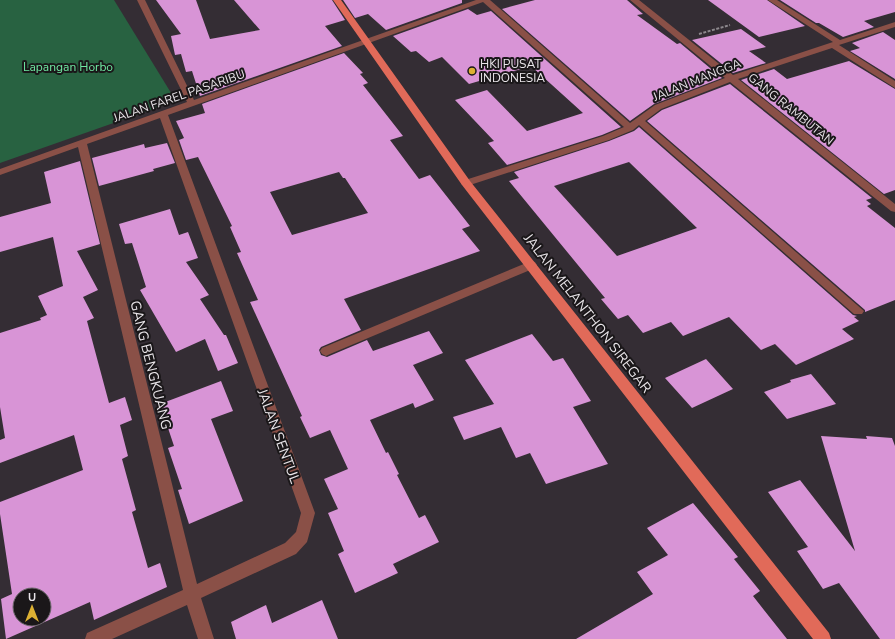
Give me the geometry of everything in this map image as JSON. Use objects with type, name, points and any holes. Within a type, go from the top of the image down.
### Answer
[{"type":"main road","name":"JALAN MELANTHON SIREGAR","points":[[337,0],[365,42],[466,183],[823,639]]},
{"type":"street","points":[[141,0],[192,104]]},
{"type":"street","points":[[484,0],[630,128]]},
{"type":"street","name":"JALAN FAREL PASARIBU","points":[[0,172],[484,0]]},
{"type":"street","name":"GANG RAMBUTAN","points":[[634,0],[895,209]]},
{"type":"street","points":[[772,0],[895,85]]},
{"type":"street","name":"JALAN MANGGA","points":[[466,183],[606,138],[641,122],[648,114],[658,107],[732,78],[895,24]]},
{"type":"street","name":"JALAN SENTUL","points":[[92,639],[284,553],[299,543],[304,532],[308,513],[163,114]]},
{"type":"street","points":[[641,122],[858,311]]},
{"type":"street","name":"GANG BENGKUANG","points":[[82,143],[192,594],[206,639]]},
{"type":"street","points":[[326,351],[531,265]]},
{"type":"path","points":[[683,39],[730,25]]},
{"type":"green space","name":"Lapangan Horbo","points":[[0,0],[114,0],[176,101],[0,163]]},
{"type":"building","points":[[156,0],[196,0],[210,39],[260,30],[234,0],[332,0],[345,20],[325,26],[342,46],[200,96],[192,71],[186,72],[181,54],[175,55],[171,36],[181,34]]},
{"type":"building","points":[[343,0],[462,0],[462,3],[386,30],[368,14],[355,18]]},
{"type":"building","points":[[535,0],[627,0],[643,14],[637,15],[677,44],[680,43],[722,78],[654,104],[630,121],[502,9]]},
{"type":"building","points":[[708,0],[767,0],[805,26],[759,37]]},
{"type":"building","points":[[780,0],[895,0],[895,12],[864,21],[874,27],[843,37],[819,23],[816,23]]},
{"type":"building","points":[[468,9],[477,15],[491,11],[621,127],[602,135],[507,165],[488,143],[494,141],[455,100],[487,90],[527,131],[583,113],[531,66],[469,84],[442,57],[429,62],[416,51],[411,52],[393,36]]},
{"type":"building","points":[[741,29],[766,47],[749,51],[766,63],[733,73],[692,40]]},
{"type":"building","points":[[883,32],[895,40],[895,79],[850,51],[860,48],[852,43]]},
{"type":"building","points":[[344,53],[363,73],[360,74],[368,83],[363,85],[403,136],[390,140],[419,179],[430,175],[470,226],[462,229],[480,251],[344,299],[361,330],[321,347],[319,350],[321,355],[327,357],[367,340],[373,351],[429,331],[443,353],[413,365],[434,400],[415,408],[413,403],[370,420],[386,453],[388,452],[399,474],[397,475],[419,518],[425,515],[439,542],[393,564],[398,573],[355,593],[338,554],[344,551],[328,513],[338,509],[324,479],[348,469],[330,430],[310,438],[300,417],[302,416],[250,302],[258,300],[237,253],[241,252],[230,227],[232,226],[198,157],[186,160],[179,140],[184,138],[176,121],[205,113],[202,104]],"holes":[[[339,172],[343,178],[345,178],[368,213],[292,235],[270,192]]]},
{"type":"building","points":[[849,61],[895,89],[895,190],[884,194],[741,80],[774,69],[787,79]]},
{"type":"building","points":[[730,84],[872,198],[866,200],[871,204],[867,206],[895,228],[895,300],[865,312],[865,310],[647,121],[662,110]]},
{"type":"building","points":[[639,127],[853,315],[857,316],[854,317],[859,321],[842,329],[854,339],[796,365],[775,344],[761,350],[729,317],[683,336],[671,322],[643,333],[628,315],[618,319],[601,299],[605,298],[509,181],[519,178],[514,172],[609,141],[634,131]],"holes":[[[629,162],[697,228],[617,256],[554,186]]]},
{"type":"building","points":[[167,143],[175,163],[153,169],[154,171],[99,186],[92,158],[144,144],[145,148]]},
{"type":"building","points":[[80,161],[100,244],[77,251],[98,290],[83,297],[94,318],[87,321],[109,403],[125,397],[132,420],[120,425],[128,456],[122,459],[136,510],[132,512],[148,568],[160,563],[167,587],[94,620],[90,602],[52,619],[52,587],[12,587],[12,594],[0,514],[0,502],[83,470],[74,435],[0,463],[0,440],[5,438],[0,407],[0,333],[41,320],[40,318],[47,315],[38,296],[63,286],[53,237],[0,252],[0,217],[51,203],[44,172]]},
{"type":"building","points":[[170,209],[179,235],[188,232],[198,258],[186,262],[209,295],[200,299],[224,335],[226,335],[238,363],[218,371],[205,339],[176,352],[140,290],[146,287],[132,243],[125,244],[119,224]]},
{"type":"building","points":[[532,334],[553,361],[563,358],[591,401],[573,407],[608,464],[546,484],[530,453],[516,458],[501,427],[464,440],[453,417],[494,404],[465,360]]},
{"type":"building","points":[[706,359],[733,389],[692,408],[665,378]]},
{"type":"building","points":[[811,374],[836,404],[787,419],[764,392],[791,382],[790,380]]},
{"type":"building","points":[[221,381],[233,411],[211,419],[243,501],[189,524],[178,490],[182,489],[168,448],[174,446],[160,404]]},
{"type":"building","points":[[821,436],[867,439],[866,436],[892,438],[895,446],[895,639],[880,639],[839,583],[823,589],[797,551],[808,547],[768,492],[800,480],[855,551]]},
{"type":"building","points":[[693,503],[738,557],[734,559],[760,591],[753,596],[787,639],[576,639],[653,594],[637,572],[668,555],[647,528]]},
{"type":"building","points":[[12,594],[12,627],[33,627],[6,639],[1,599]]},
{"type":"building","points":[[322,600],[338,639],[236,639],[231,622],[266,605],[272,623]]},
{"type":"place","name":"HKI PUSAT INDONESIA","points":[[472,71]]}]
